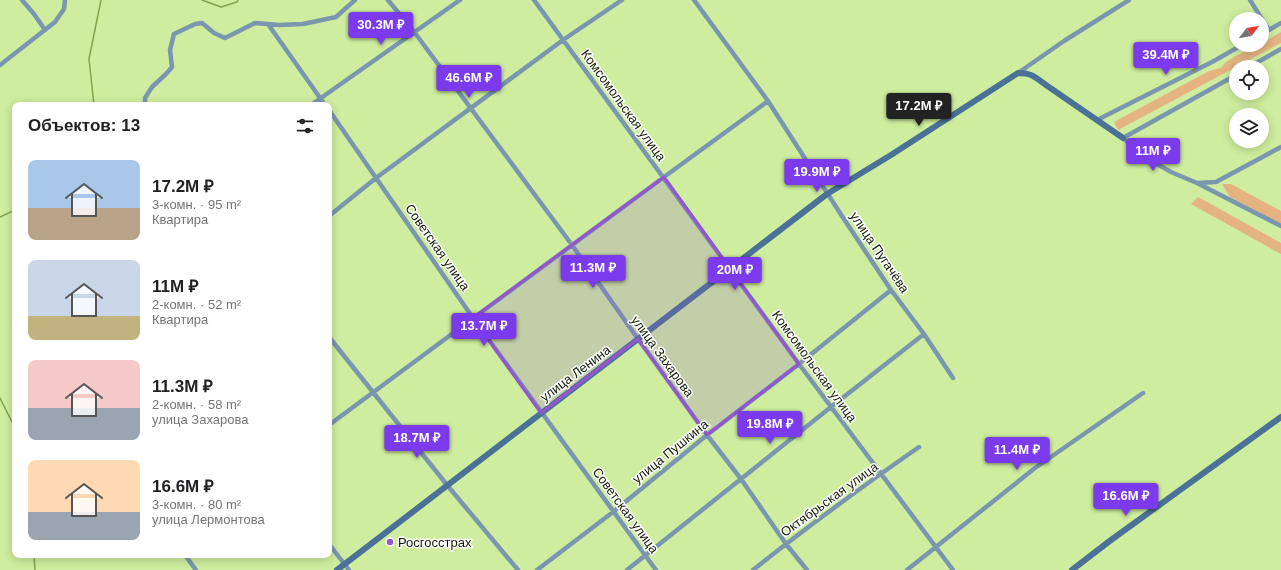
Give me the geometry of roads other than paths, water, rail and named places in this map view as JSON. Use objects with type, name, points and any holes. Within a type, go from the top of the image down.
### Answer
[{"type":"street","points":[[22,0],[45,30]]},
{"type":"street","points":[[0,65],[55,22],[64,9],[65,0]]},
{"type":"street","points":[[145,102],[145,98],[152,87],[172,67],[170,50],[174,34],[195,24],[202,23],[214,33],[225,38],[255,23],[279,25],[303,24],[336,16],[355,0]]},
{"type":"street","name":"улица Захарова","points":[[388,0],[572,245],[707,435],[741,479],[786,544],[807,570]]},
{"type":"street","points":[[315,102],[460,0]]},
{"type":"street","name":"Комсомольская улица","points":[[534,0],[799,364],[953,570]]},
{"type":"street","points":[[332,214],[376,178],[563,40],[622,0]]},
{"type":"street","name":"улица Пугачёва","points":[[694,0],[768,101],[891,290],[924,334],[953,378]]},
{"type":"street","points":[[1018,73],[1064,41],[1130,0]]},
{"type":"street","points":[[1250,0],[1258,12]]},
{"type":"street","points":[[1269,30],[1281,23]]},
{"type":"street","points":[[268,24],[323,102]]},
{"type":"street","points":[[1261,60],[1281,49]]},
{"type":"street","points":[[1097,120],[1229,52]]},
{"type":"street","points":[[1018,73],[1028,73],[1037,78],[1046,86],[1123,138],[1145,157],[1171,172],[1197,183],[1281,226]]},
{"type":"street","name":"улица Ленина","points":[[337,570],[828,194],[891,156],[1018,73]]},
{"type":"street","points":[[1123,138],[1229,79]]},
{"type":"street","points":[[332,423],[768,101]]},
{"type":"street","name":"Советская улица","points":[[332,114],[473,318],[656,570]]},
{"type":"street","points":[[1197,183],[1216,182],[1281,146]]},
{"type":"street","name":"улица Пушкина","points":[[537,570],[613,512],[707,435],[891,290]]},
{"type":"street","points":[[628,570],[924,334]]},
{"type":"street","points":[[332,341],[447,485],[518,570]]},
{"type":"street","points":[[907,570],[1034,468],[1143,393]]},
{"type":"street","points":[[1072,570],[1281,417]]},
{"type":"street","name":"Октябрьская улица","points":[[753,570],[786,544],[919,447]]},
{"type":"street","points":[[332,548],[349,570]]},
{"type":"street","points":[[187,558],[196,570]]},
{"type":"waterway","points":[[94,102],[89,59],[101,0]]},
{"type":"waterway","points":[[202,0],[221,7],[237,2],[238,0]]},
{"type":"waterway","points":[[0,217],[12,211]]},
{"type":"waterway","points":[[0,398],[12,422]]},
{"type":"waterway","points":[[34,558],[35,570]]},
{"type":"place","name":"Росгосстрах","points":[[390,542]]}]
